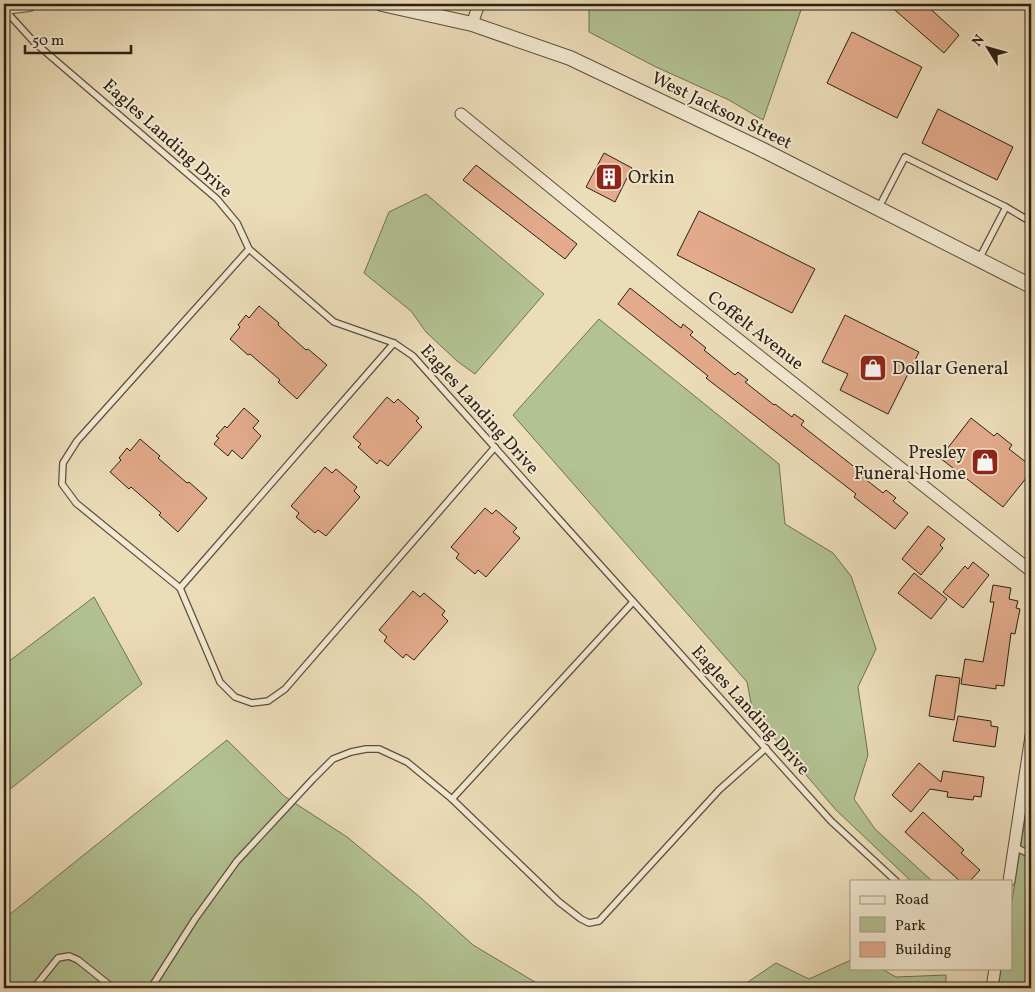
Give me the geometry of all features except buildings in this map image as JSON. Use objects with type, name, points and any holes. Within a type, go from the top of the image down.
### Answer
[{"type":"street","points":[[4,8],[29,4]]},
{"type":"street","name":"West Jackson Street","points":[[382,4],[472,24],[570,58],[759,148],[1031,286]]},
{"type":"street","points":[[472,24],[479,4]]},
{"type":"street","name":"Coffelt Avenue","points":[[461,114],[680,293],[1031,570]]},
{"type":"street","points":[[1009,880],[1031,736]]},
{"type":"street","points":[[992,988],[995,970]]},
{"type":"lane","name":"Eagles Landing Drive","points":[[4,8],[34,42],[217,199],[237,223],[249,249],[334,322],[394,343],[414,356],[831,821],[895,880]]},
{"type":"lane","points":[[878,209],[906,157],[1031,222]]},
{"type":"lane","points":[[979,259],[1006,208]]},
{"type":"lane","points":[[249,249],[77,441],[63,462],[62,484],[76,504],[180,588],[220,682],[236,697],[252,703],[268,701],[285,689],[495,446]]},
{"type":"lane","points":[[180,588],[394,343]]},
{"type":"lane","points":[[452,799],[633,602]]},
{"type":"lane","points":[[151,988],[195,919],[237,861],[333,759],[351,752],[379,749],[407,762],[452,799],[559,902],[589,923],[599,921],[719,790],[766,748]]},
{"type":"lane","points":[[1015,847],[1031,855]]},
{"type":"lane","points":[[34,988],[58,958],[69,956],[78,960],[113,988]]},
{"type":"green space","points":[[589,4],[803,4],[763,120],[729,100],[654,66],[589,32]]},
{"type":"green space","points":[[426,194],[544,294],[475,374],[457,361],[426,332],[411,311],[364,273],[389,212]]},
{"type":"green space","points":[[599,319],[779,464],[785,524],[833,553],[851,576],[876,649],[858,687],[868,755],[854,799],[875,829],[931,880],[910,880],[836,810],[753,713],[747,682],[513,415]]},
{"type":"green space","points":[[94,597],[142,684],[4,794],[4,665]]},
{"type":"green space","points":[[227,740],[284,796],[347,837],[421,898],[473,945],[545,988],[4,988],[4,919]]},
{"type":"green space","points":[[1031,782],[1031,988],[998,988],[1001,970],[1012,970],[1012,901]]},
{"type":"green space","points":[[850,960],[850,970],[884,970],[896,977],[946,975],[946,988],[739,988],[776,963],[809,979]]},
{"type":"place","name":"Orkin","points":[[609,177]]},
{"type":"place","name":"Dollar General","points":[[873,368]]},
{"type":"place","name":"Presley Funeral Home","points":[[985,462]]}]
